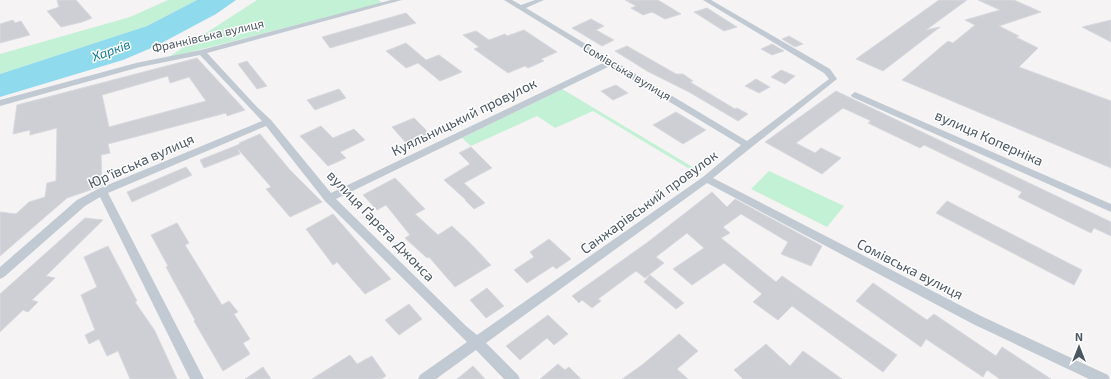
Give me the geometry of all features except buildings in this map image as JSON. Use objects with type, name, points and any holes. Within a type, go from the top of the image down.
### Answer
[{"type":"street","name":"Франківська вулиця","points":[[0,103],[139,65],[202,52],[399,0]]},
{"type":"street","name":"Сомівська вулиця","points":[[507,0],[612,62],[747,145]]},
{"type":"street","points":[[520,8],[541,0]]},
{"type":"street","name":"Санжарівський провулок","points":[[425,379],[478,343],[706,179],[747,145],[833,79],[827,72],[706,0]]},
{"type":"street","name":"вулиця Ґарета Джонса","points":[[202,52],[253,108],[268,122],[329,198],[513,379]]},
{"type":"street","name":"Куяльницький провулок","points":[[329,198],[612,62]]},
{"type":"street","name":"вулиця Коперніка","points":[[855,95],[1111,208]]},
{"type":"street","name":"Юр’ївська вулиця","points":[[0,274],[81,204],[102,190],[268,122]]},
{"type":"street","name":"Сомівська вулиця","points":[[706,179],[937,300],[1103,379]]},
{"type":"street","points":[[102,190],[197,379]]},
{"type":"green space","points":[[168,0],[197,0],[147,26],[0,74],[0,54],[130,17]]},
{"type":"green space","points":[[257,0],[379,0],[382,3],[167,58]]},
{"type":"green space","points":[[562,89],[696,169],[693,171],[593,111],[555,128],[537,116],[471,146],[462,138]]},
{"type":"green space","points":[[769,171],[844,206],[827,227],[751,189]]},
{"type":"water","name":"Харків","points":[[197,0],[236,0],[216,14],[156,46],[123,60],[0,97],[0,74],[147,26]]}]
